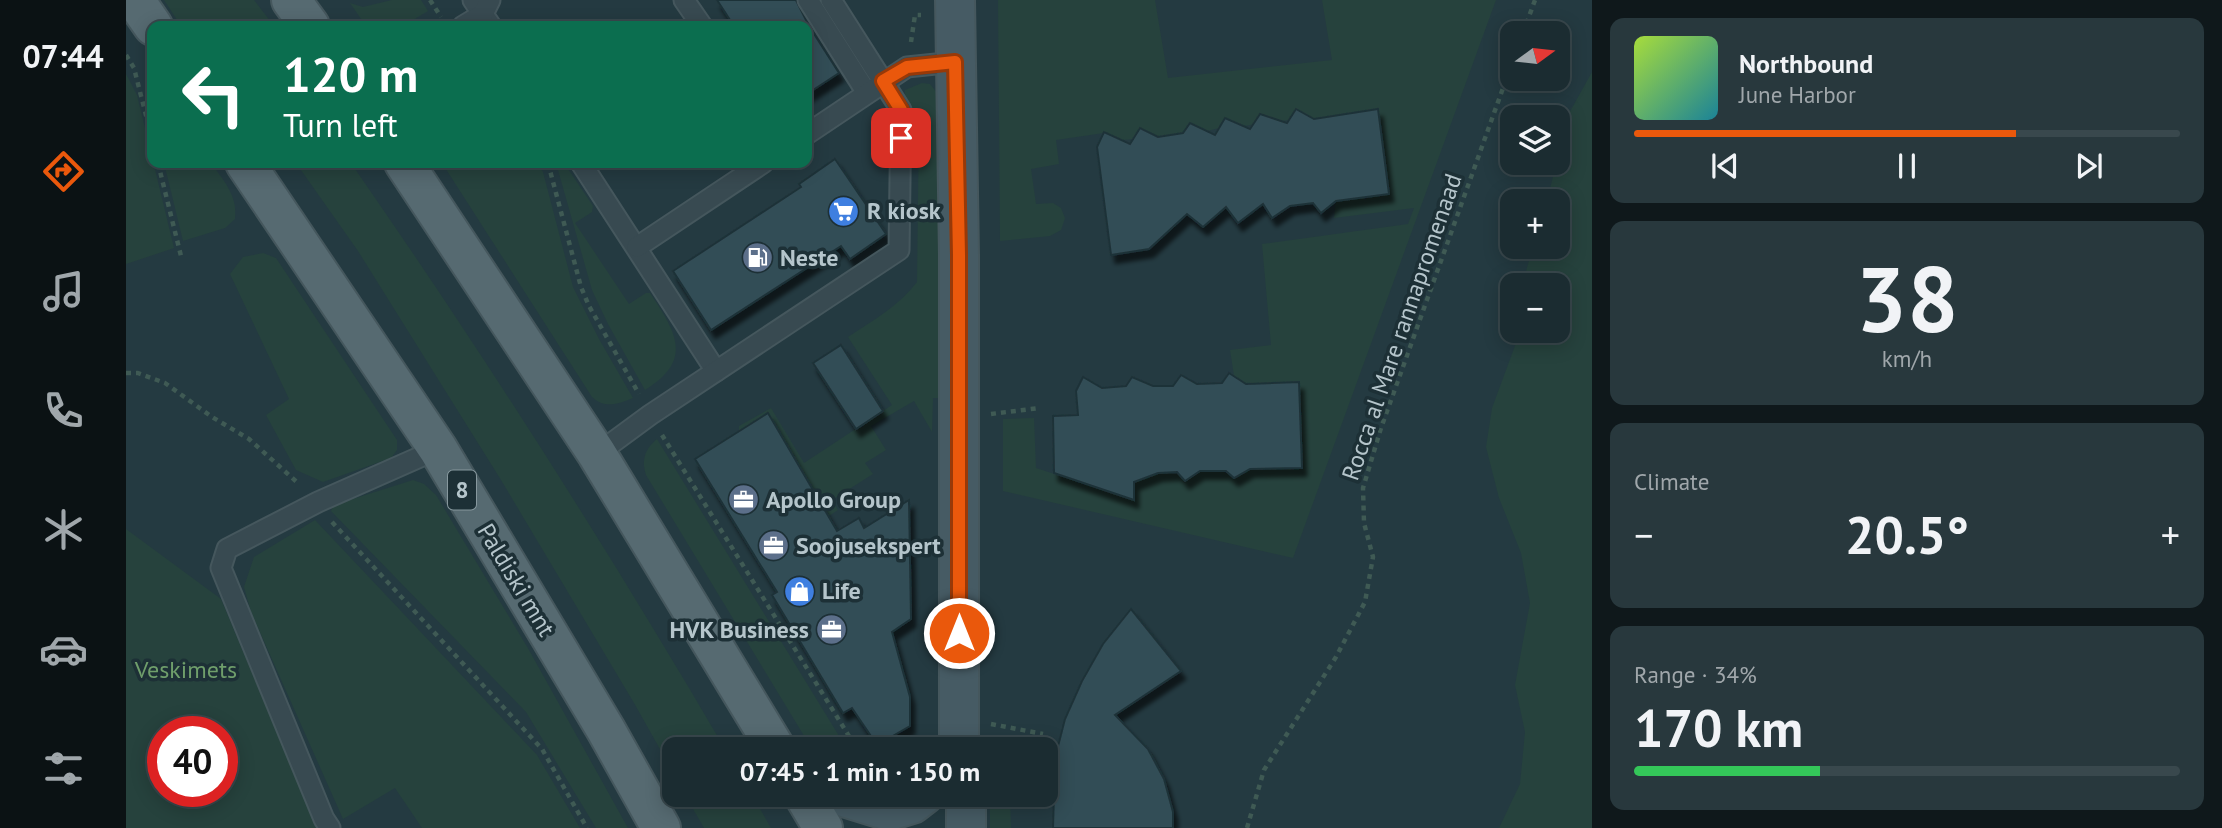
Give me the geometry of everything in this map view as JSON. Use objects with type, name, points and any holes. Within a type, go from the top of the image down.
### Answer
[{"type":"main road","points":[[135,0],[150,21]]},
{"type":"main road","points":[[291,0],[306,21]]},
{"type":"main road","name":"Paldiski mnt","points":[[248,168],[438,449],[606,730],[661,828]]},
{"type":"main road","points":[[383,168],[437,211]]},
{"type":"main road","points":[[407,168],[597,454],[769,737]]},
{"type":"main road","points":[[811,807],[823,828]]},
{"type":"street","points":[[955,0],[964,737]]},
{"type":"street","points":[[876,807],[889,811],[902,807]]},
{"type":"street","points":[[966,807],[966,828]]},
{"type":"lane","points":[[684,0],[699,21]]},
{"type":"lane","points":[[597,454],[716,370],[900,250],[901,110],[875,87],[808,0]]},
{"type":"lane","points":[[831,0],[875,87]]},
{"type":"lane","points":[[470,21],[484,10]]},
{"type":"lane","points":[[812,131],[907,67],[955,62]]},
{"type":"lane","points":[[584,168],[716,370]]},
{"type":"lane","points":[[637,247],[756,168]]},
{"type":"lane","points":[[330,828],[221,569],[227,549],[318,502],[438,449]]},
{"type":"path","points":[[430,0],[436,9]]},
{"type":"path","points":[[1527,21],[1535,0]]},
{"type":"path","points":[[126,55],[134,68],[147,119]]},
{"type":"path","name":"Rocca al Mare rannapromenaad","points":[[1247,828],[1264,770],[1336,657],[1365,602],[1373,557],[1364,523],[1363,488],[1386,415],[1502,91]]},
{"type":"path","points":[[159,168],[181,256]]},
{"type":"path","points":[[549,168],[585,296],[650,415],[850,737]]},
{"type":"path","points":[[126,373],[138,373],[165,383],[212,417],[249,439],[318,502],[328,519],[542,750],[587,828]]},
{"type":"path","points":[[980,415],[1039,408]]},
{"type":"path","points":[[996,737],[1043,734]]},
{"type":"green space","points":[[164,0],[254,0],[270,21],[178,21]]},
{"type":"green space","points":[[392,0],[421,0],[428,11],[411,21],[363,21],[350,3],[363,7]]},
{"type":"green space","points":[[998,0],[1155,0],[1168,78],[1332,60],[1322,0],[1496,0],[1293,558],[1003,491],[1003,419],[1034,418],[1036,468],[1134,500],[1134,479],[1158,473],[1226,471],[1234,478],[1250,469],[1301,468],[1299,382],[1246,384],[1234,376],[1230,350],[1271,345],[1262,244],[1408,224],[1414,208],[1334,218],[1336,201],[1389,194],[1378,109],[1314,119],[1296,109],[1289,120],[1243,126],[1225,118],[1219,128],[1207,131],[1190,123],[1183,133],[1158,137],[1140,128],[1133,139],[1122,140],[1104,133],[1056,140],[1059,164],[1031,169],[1036,204],[1053,203],[1061,208],[1065,218],[1061,230],[1050,236],[1000,241]]},
{"type":"green space","points":[[1592,72],[1592,828],[1499,828],[1520,784],[1525,732],[1515,685],[1530,603],[1521,553],[1499,498],[1486,447],[1492,408],[1516,343],[1570,343],[1570,273],[1525,273],[1530,259],[1570,259],[1570,189],[1550,189],[1553,175],[1570,175],[1570,111]]},
{"type":"green space","points":[[126,74],[137,95],[147,136],[147,168],[155,168],[174,248],[126,264]]},
{"type":"green space","points":[[922,83],[930,84],[938,94],[943,398],[933,398],[932,432],[914,401],[871,426],[886,450],[865,463],[873,474],[832,500],[838,510],[829,516],[739,432],[739,426],[771,408],[804,463],[892,405],[848,337],[894,306],[917,282],[919,119],[905,96],[905,90]]},
{"type":"green space","points":[[165,168],[214,168],[232,196],[235,219],[225,228],[183,241]]},
{"type":"green space","points":[[300,168],[354,168],[544,452],[718,737],[662,737],[662,753],[501,480],[358,251]]},
{"type":"green space","points":[[445,168],[541,168],[573,287],[633,398],[607,404],[592,397]]},
{"type":"green space","points":[[557,168],[567,168],[593,206],[592,212],[575,223],[629,304],[650,293],[673,333],[676,345],[670,368],[645,390],[592,290]]},
{"type":"green space","points":[[263,253],[276,258],[397,440],[397,450],[391,458],[323,482],[296,470],[266,415],[289,399],[230,274],[243,257]]},
{"type":"green space","points":[[657,439],[840,737],[805,737],[646,475],[645,455]]},
{"type":"green space","points":[[413,480],[424,484],[436,495],[529,650],[628,828],[596,828],[526,712],[331,511],[334,505]]},
{"type":"green space","points":[[315,520],[537,755],[580,828],[422,828],[395,788],[343,819],[251,612],[244,587],[254,557]]},
{"type":"green space","name":"Veskimets","points":[[126,529],[221,599],[317,828],[126,828]]},
{"type":"green space","points":[[692,807],[759,807],[771,828],[704,828]]},
{"type":"green space","points":[[990,807],[1010,807],[1011,828],[990,828]]},
{"type":"building","points":[[717,0],[796,0],[806,21],[731,21]]},
{"type":"building","points":[[812,31],[839,73],[812,91]]},
{"type":"building","points":[[1296,109],[1314,119],[1378,109],[1389,194],[1336,201],[1321,213],[1313,203],[1290,206],[1272,218],[1263,204],[1238,223],[1226,207],[1203,227],[1187,214],[1149,249],[1111,255],[1097,147],[1104,132],[1130,144],[1140,128],[1158,137],[1183,133],[1190,123],[1215,135],[1225,118],[1250,129],[1260,114],[1287,123]]},
{"type":"building","name":"Neste","points":[[835,159],[886,234],[850,259],[841,246],[711,330],[673,271],[801,187],[799,184]]},
{"type":"building","points":[[841,345],[883,411],[856,429],[813,363]]},
{"type":"building","points":[[1229,373],[1246,384],[1299,382],[1302,468],[1250,469],[1234,478],[1226,471],[1200,471],[1185,481],[1177,472],[1158,473],[1134,482],[1134,500],[1054,473],[1053,416],[1078,415],[1076,391],[1083,377],[1102,388],[1126,386],[1132,377],[1153,386],[1173,386],[1181,375],[1197,384],[1222,383]]},
{"type":"building","points":[[768,413],[837,531],[859,518],[864,528],[909,500],[911,619],[892,632],[910,697],[910,726],[891,737],[872,737],[852,708],[843,713],[772,595],[777,592],[695,459]]},
{"type":"building","points":[[1131,609],[1181,671],[1115,715],[1148,749],[1164,779],[1173,812],[1173,828],[1053,828],[1054,807],[1058,807],[1058,746],[1065,719],[1103,644]]},
{"type":"place","name":"R kiosk","points":[[844,211]]},
{"type":"place","name":"Neste","points":[[757,258]]},
{"type":"place","name":"Apollo Group","points":[[743,500]]},
{"type":"place","name":"Soojusekspert","points":[[773,546]]},
{"type":"place","name":"Life","points":[[799,591]]},
{"type":"place","name":"HVK Business","points":[[832,630]]},
{"type":"route","points":[[901,138],[901,110],[883,81],[917,64],[955,62],[959,255],[959,633]]}]
